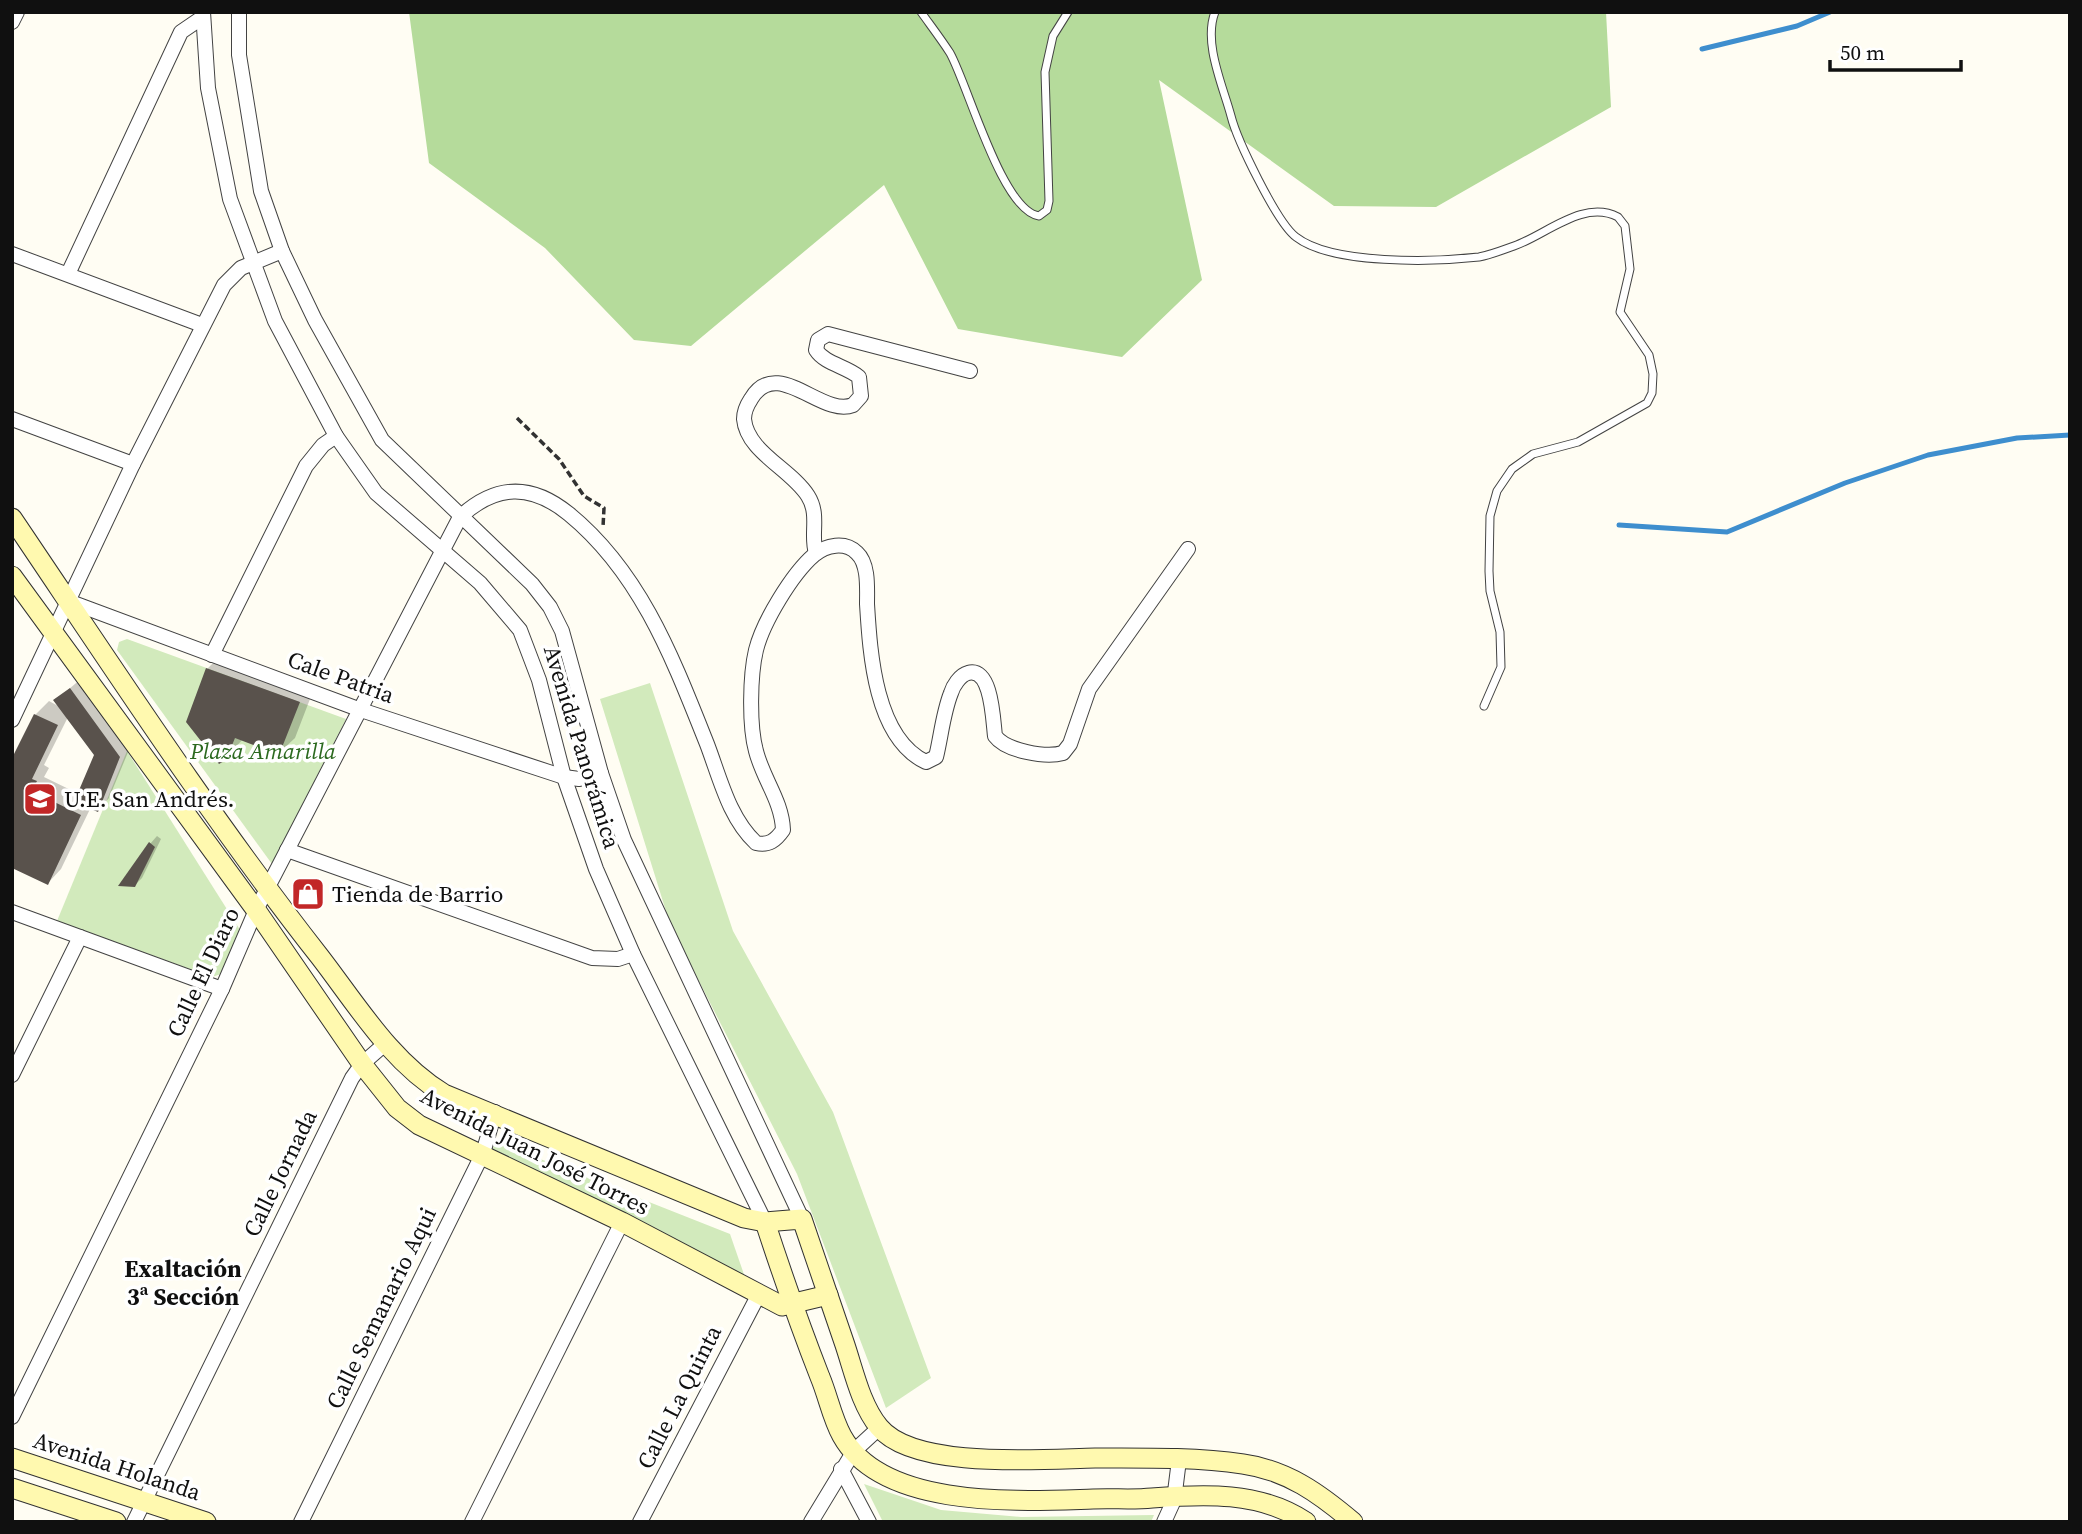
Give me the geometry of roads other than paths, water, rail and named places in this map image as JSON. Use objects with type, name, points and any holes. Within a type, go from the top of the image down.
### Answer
[{"type":"street","points":[[12,22],[17,12]]},
{"type":"street","name":"Avenida Panorámica","points":[[239,12],[239,55],[247,119],[261,191],[282,251],[345,379],[382,440],[532,584],[550,607],[562,631],[601,773],[624,840],[802,1219]]},
{"type":"street","points":[[68,274],[181,32],[203,14]]},
{"type":"street","name":"Avenida Panorámica","points":[[203,14],[208,88],[230,199],[292,357],[336,436],[376,493],[480,583],[520,630],[539,680],[564,777],[596,869],[633,954],[765,1222]]},
{"type":"street","points":[[12,720],[132,464],[202,325],[231,276],[282,251]]},
{"type":"street","points":[[12,254],[202,325]]},
{"type":"street","points":[[816,553],[816,519],[810,498],[793,475],[748,434],[744,417],[754,393],[770,384],[787,384],[834,406],[853,405],[862,396],[859,377],[821,358],[816,350],[818,340],[828,334],[970,371]]},
{"type":"street","points":[[12,419],[132,464]]},
{"type":"street","points":[[212,655],[306,466],[323,445],[336,436]]},
{"type":"street","points":[[460,517],[488,498],[516,491],[531,491],[551,500],[598,538],[641,596],[694,712],[735,817],[756,844],[764,845],[776,840],[783,831],[782,811],[756,754],[752,737],[756,651],[765,627],[800,568],[816,553],[839,545],[859,554],[865,570],[870,642],[880,703],[900,737],[926,762],[936,757],[951,693],[959,679],[967,673],[976,673],[984,679],[989,690],[995,736],[999,741],[1006,746],[1043,753],[1063,753],[1070,744],[1089,689],[1188,549]]},
{"type":"street","name":"Calle El Diaro","points":[[12,1417],[222,989],[256,910],[460,517]]},
{"type":"street","name":"Avenida Juan José Torres","points":[[12,518],[267,889],[386,1043],[428,1084],[444,1094],[495,1112],[744,1218],[765,1222],[802,1219]]},
{"type":"street","name":"Avenida Juan José Torres","points":[[12,576],[256,910],[362,1064],[397,1108],[782,1306],[793,1306]]},
{"type":"street","name":"Cale Patria","points":[[68,601],[361,710],[564,777],[579,779],[601,773]]},
{"type":"street","points":[[287,850],[592,958],[618,959],[633,954]]},
{"type":"street","points":[[12,912],[222,989]]},
{"type":"street","points":[[12,1075],[80,937]]},
{"type":"street","name":"Calle Jornada","points":[[134,1522],[362,1064],[386,1043]]},
{"type":"street","name":"Calle Semanario Aqui","points":[[301,1522],[483,1153],[495,1112]]},
{"type":"street","points":[[802,1219],[866,1404],[879,1428],[893,1439],[915,1448],[956,1456],[1000,1460],[1244,1464],[1282,1474],[1315,1490],[1343,1518]]},
{"type":"street","points":[[472,1522],[622,1222]]},
{"type":"street","points":[[765,1222],[842,1437],[870,1467],[922,1490],[960,1497],[1052,1500],[1214,1495],[1247,1499],[1278,1508],[1306,1522]]},
{"type":"street","name":"Calle La Quinta","points":[[640,1522],[759,1294]]},
{"type":"street","points":[[793,1306],[828,1295]]},
{"type":"street","points":[[811,1522],[854,1451],[879,1428]]},
{"type":"street","name":"Avenida Holanda","points":[[12,1458],[206,1522]]},
{"type":"street","points":[[1164,1522],[1174,1496],[1179,1461]]},
{"type":"street","points":[[841,1469],[869,1522]]},
{"type":"street","points":[[12,1488],[116,1522]]},
{"type":"lane","points":[[921,12],[950,54],[999,170],[1024,209],[1039,216],[1046,210],[1049,201],[1045,72],[1053,36],[1068,12]]},
{"type":"lane","points":[[1215,12],[1211,40],[1234,128],[1279,218],[1295,237],[1314,246],[1349,255],[1403,260],[1482,257],[1519,244],[1564,220],[1600,213],[1618,217],[1625,226],[1630,269],[1619,306],[1628,327],[1649,355],[1653,374],[1652,393],[1647,403],[1601,432],[1578,442],[1533,454],[1512,468],[1497,491],[1490,516],[1489,571],[1490,591],[1500,632],[1501,667],[1484,706]]},
{"type":"waterway","points":[[1702,49],[1797,26],[1830,12]]},
{"type":"waterway","points":[[1619,525],[1727,532],[1845,483],[1928,455],[2017,438],[2070,435]]},
{"type":"place","name":"U.E. San Andrés.","points":[[40,799]]},
{"type":"place","name":"Tienda de Barrio","points":[[308,894]]},
{"type":"district","name":"Exaltación 3ª Sección","points":[[183,1282]]},
{"type":"park label","name":"Plaza Amarilla","points":[[263,751]]}]
